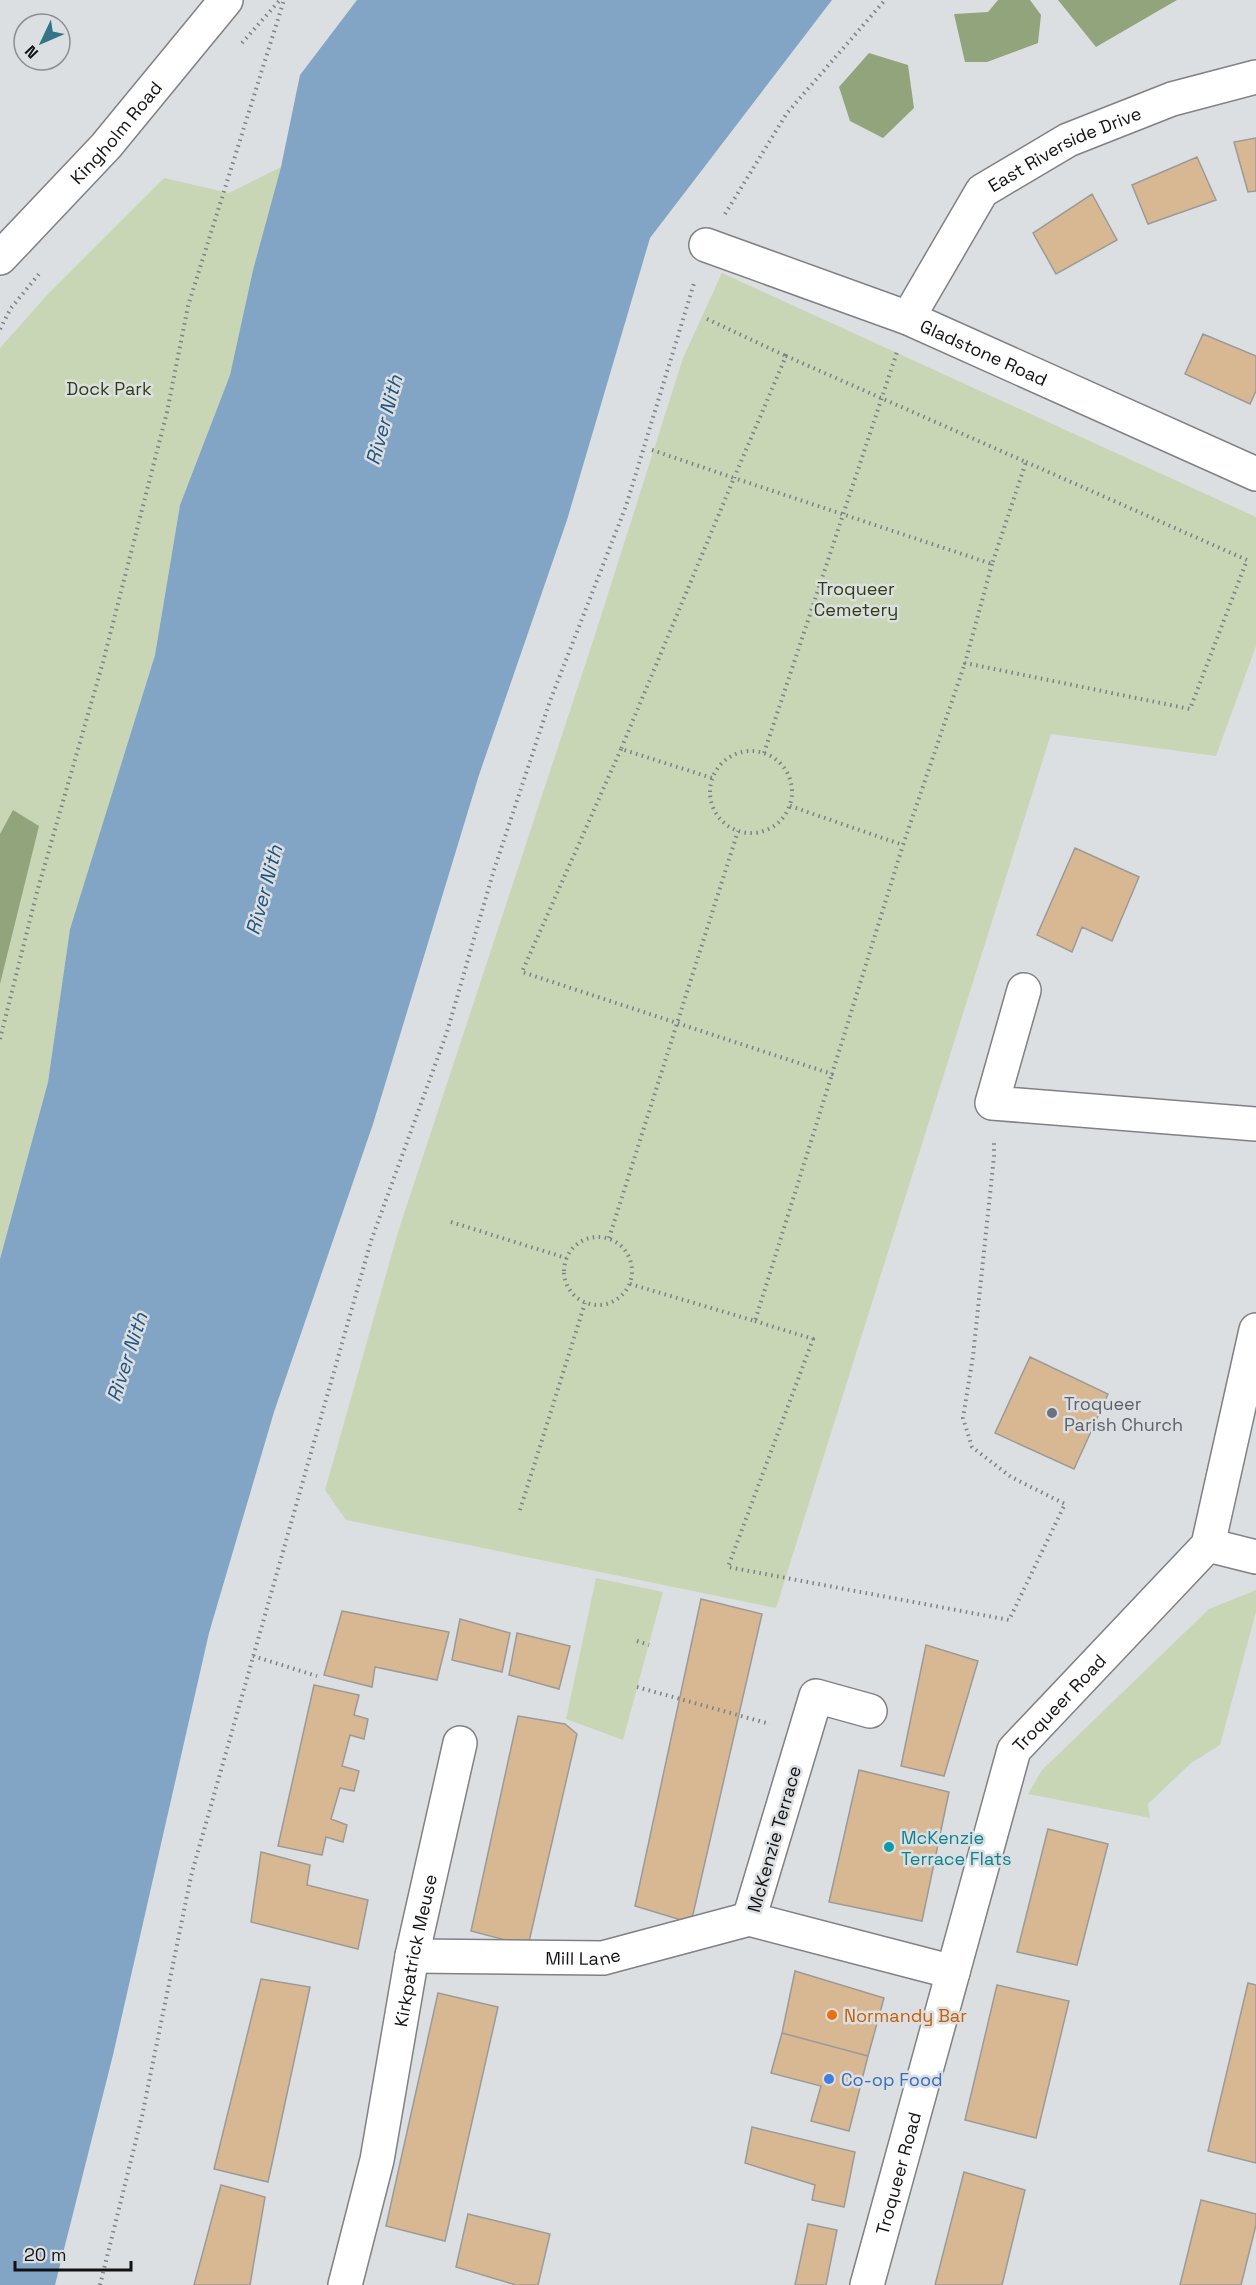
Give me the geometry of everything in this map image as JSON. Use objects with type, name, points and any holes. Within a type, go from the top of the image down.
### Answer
[{"type":"street","name":"Kingholm Road","points":[[0,258],[106,146],[226,0]]},
{"type":"street","name":"East Riverside Drive","points":[[908,318],[982,191],[1068,140],[1172,99],[1256,77]]},
{"type":"street","name":"Gladstone Road","points":[[706,245],[908,318],[1256,474]]},
{"type":"street","points":[[1024,990],[992,1103],[1256,1124]]},
{"type":"street","points":[[1256,1330],[1208,1545],[1256,1557]]},
{"type":"street","name":"Troqueer Road","points":[[867,2285],[1014,1750],[1208,1545]]},
{"type":"street","name":"McKenzie Terrace","points":[[870,1711],[816,1696],[749,1919],[953,1972]]},
{"type":"street","name":"Kirkpatrick Meuse","points":[[350,2284],[377,2160],[412,1956],[460,1743]]},
{"type":"street","name":"Mill Lane","points":[[412,1956],[603,1958],[749,1919]]},
{"type":"path","points":[[0,1039],[38,892],[104,662],[167,411],[188,306],[284,0]]},
{"type":"path","points":[[100,2285],[142,2116],[191,1876],[371,1241],[447,1032],[494,873],[550,701],[626,506],[706,245],[788,113],[885,0]]},
{"type":"path","points":[[764,753],[908,318]]},
{"type":"path","points":[[707,319],[1247,560],[1190,709],[965,663]]},
{"type":"path","points":[[786,356],[621,749],[522,972],[832,1074]]},
{"type":"path","points":[[652,450],[992,564]]},
{"type":"path","points":[[755,1321],[903,844],[965,663],[992,564],[1026,462]]},
{"type":"path","points":[[621,749],[712,778]]},
{"type":"path","points":[[743,752],[764,753],[783,765],[792,785],[790,806],[778,824],[759,833],[738,831],[719,819],[710,800],[712,778],[724,761],[743,752]]},
{"type":"path","points":[[790,806],[903,844]]},
{"type":"path","points":[[609,1238],[738,831]]},
{"type":"path","points":[[630,1284],[813,1339],[728,1567],[1009,1620],[1065,1504],[1011,1477],[972,1447],[963,1418],[973,1356],[994,1156],[992,1103]]},
{"type":"path","points":[[451,1222],[566,1258]]},
{"type":"path","points":[[592,1237],[609,1238],[624,1248],[632,1265],[630,1284],[619,1298],[603,1305],[585,1303],[571,1292],[564,1276],[566,1258],[576,1244],[592,1237]]},
{"type":"path","points":[[520,1510],[585,1303]]},
{"type":"path","points":[[637,1641],[649,1645]]},
{"type":"path","points":[[253,1656],[317,1676]]},
{"type":"path","points":[[637,1687],[805,1734]]},
{"type":"green space","points":[[998,0],[1030,0],[1041,15],[1038,43],[987,62],[965,62],[954,14],[988,12]]},
{"type":"green space","points":[[1058,0],[1177,0],[1096,47]]},
{"type":"green space","points":[[869,53],[908,65],[914,108],[883,138],[850,121],[839,87]]},
{"type":"green space","name":"Dock Park","points":[[281,167],[253,270],[230,375],[180,505],[155,655],[70,929],[48,1082],[0,1259],[0,348],[48,294],[164,178],[229,193]]},
{"type":"green space","name":"Troqueer Cemetery","points":[[722,273],[1256,517],[1256,646],[1216,756],[1051,734],[776,1608],[346,1520],[325,1490],[398,1232],[593,641],[683,358]]},
{"type":"green space","points":[[13,810],[39,826],[0,984],[0,834]]},
{"type":"green space","points":[[596,1578],[663,1592],[623,1740],[566,1719]]},
{"type":"green space","points":[[1256,1590],[1256,1612],[1220,1745],[1191,1763],[1148,1804],[1150,1818],[1028,1794],[1042,1770],[1209,1609]]},
{"type":"water","name":"River Nith","points":[[357,0],[832,0],[650,238],[567,520],[479,775],[373,1124],[274,1412],[209,1633],[113,2055],[55,2285],[0,2285],[0,1259],[48,1082],[70,929],[155,655],[180,505],[230,375],[253,270],[281,167],[300,75]]},
{"type":"building","points":[[1256,138],[1256,191],[1248,192],[1234,142]]},
{"type":"building","points":[[1197,157],[1216,200],[1148,224],[1132,185]]},
{"type":"building","points":[[1092,194],[1117,240],[1056,274],[1033,233]]},
{"type":"building","points":[[1203,334],[1256,356],[1256,391],[1250,404],[1185,374]]},
{"type":"building","points":[[1075,848],[1139,877],[1112,941],[1082,927],[1072,952],[1037,935]]},
{"type":"building","name":"Troqueer Parish Church","points":[[1030,1357],[1108,1394],[1074,1469],[995,1433]]},
{"type":"building","points":[[701,1599],[762,1614],[691,1923],[635,1906]]},
{"type":"building","points":[[342,1611],[449,1632],[437,1680],[375,1667],[372,1687],[324,1675]]},
{"type":"building","points":[[460,1619],[510,1633],[502,1672],[452,1660]]},
{"type":"building","points":[[517,1633],[570,1646],[559,1689],[509,1675]]},
{"type":"building","points":[[926,1645],[978,1661],[944,1776],[901,1766]]},
{"type":"building","points":[[314,1685],[359,1695],[354,1715],[368,1719],[364,1739],[350,1735],[342,1766],[359,1771],[354,1791],[340,1788],[331,1819],[347,1825],[343,1842],[326,1837],[322,1855],[278,1846]]},
{"type":"building","points":[[518,1716],[565,1724],[577,1734],[528,1946],[471,1931]]},
{"type":"building","name":"McKenzie Terrace Flats","points":[[859,1770],[949,1792],[922,1921],[829,1902]]},
{"type":"building","points":[[1048,1829],[1108,1844],[1077,1965],[1017,1952]]},
{"type":"building","points":[[261,1852],[310,1865],[307,1885],[368,1900],[358,1949],[251,1922]]},
{"type":"building","name":"Normandy Bar","points":[[795,1971],[884,1998],[868,2056],[782,2033]]},
{"type":"building","points":[[261,1979],[310,1987],[268,2182],[214,2169]]},
{"type":"building","points":[[1248,1983],[1256,1985],[1256,2163],[1208,2151]]},
{"type":"building","points":[[997,1985],[1069,2001],[1036,2138],[965,2120]]},
{"type":"building","points":[[438,1993],[498,2007],[445,2241],[386,2226]]},
{"type":"building","name":"Co-op Food","points":[[782,2033],[868,2056],[849,2131],[811,2121],[821,2086],[771,2073]]},
{"type":"building","points":[[752,2127],[855,2152],[844,2207],[812,2200],[815,2185],[745,2163]]},
{"type":"building","points":[[964,2172],[1025,2190],[1002,2285],[935,2285]]},
{"type":"building","points":[[221,2185],[265,2197],[250,2285],[194,2285]]},
{"type":"building","points":[[1201,2200],[1256,2214],[1256,2225],[1241,2285],[1180,2285]]},
{"type":"building","points":[[468,2214],[550,2234],[538,2285],[516,2285],[456,2267]]},
{"type":"building","points":[[808,2224],[837,2230],[826,2285],[795,2285]]},
{"type":"place","name":"Troqueer Parish Church","points":[[1052,1413]]},
{"type":"place","name":"McKenzie Terrace Flats","points":[[889,1847]]},
{"type":"place","name":"Normandy Bar","points":[[832,2015]]},
{"type":"place","name":"Co-op Food","points":[[829,2079]]}]
